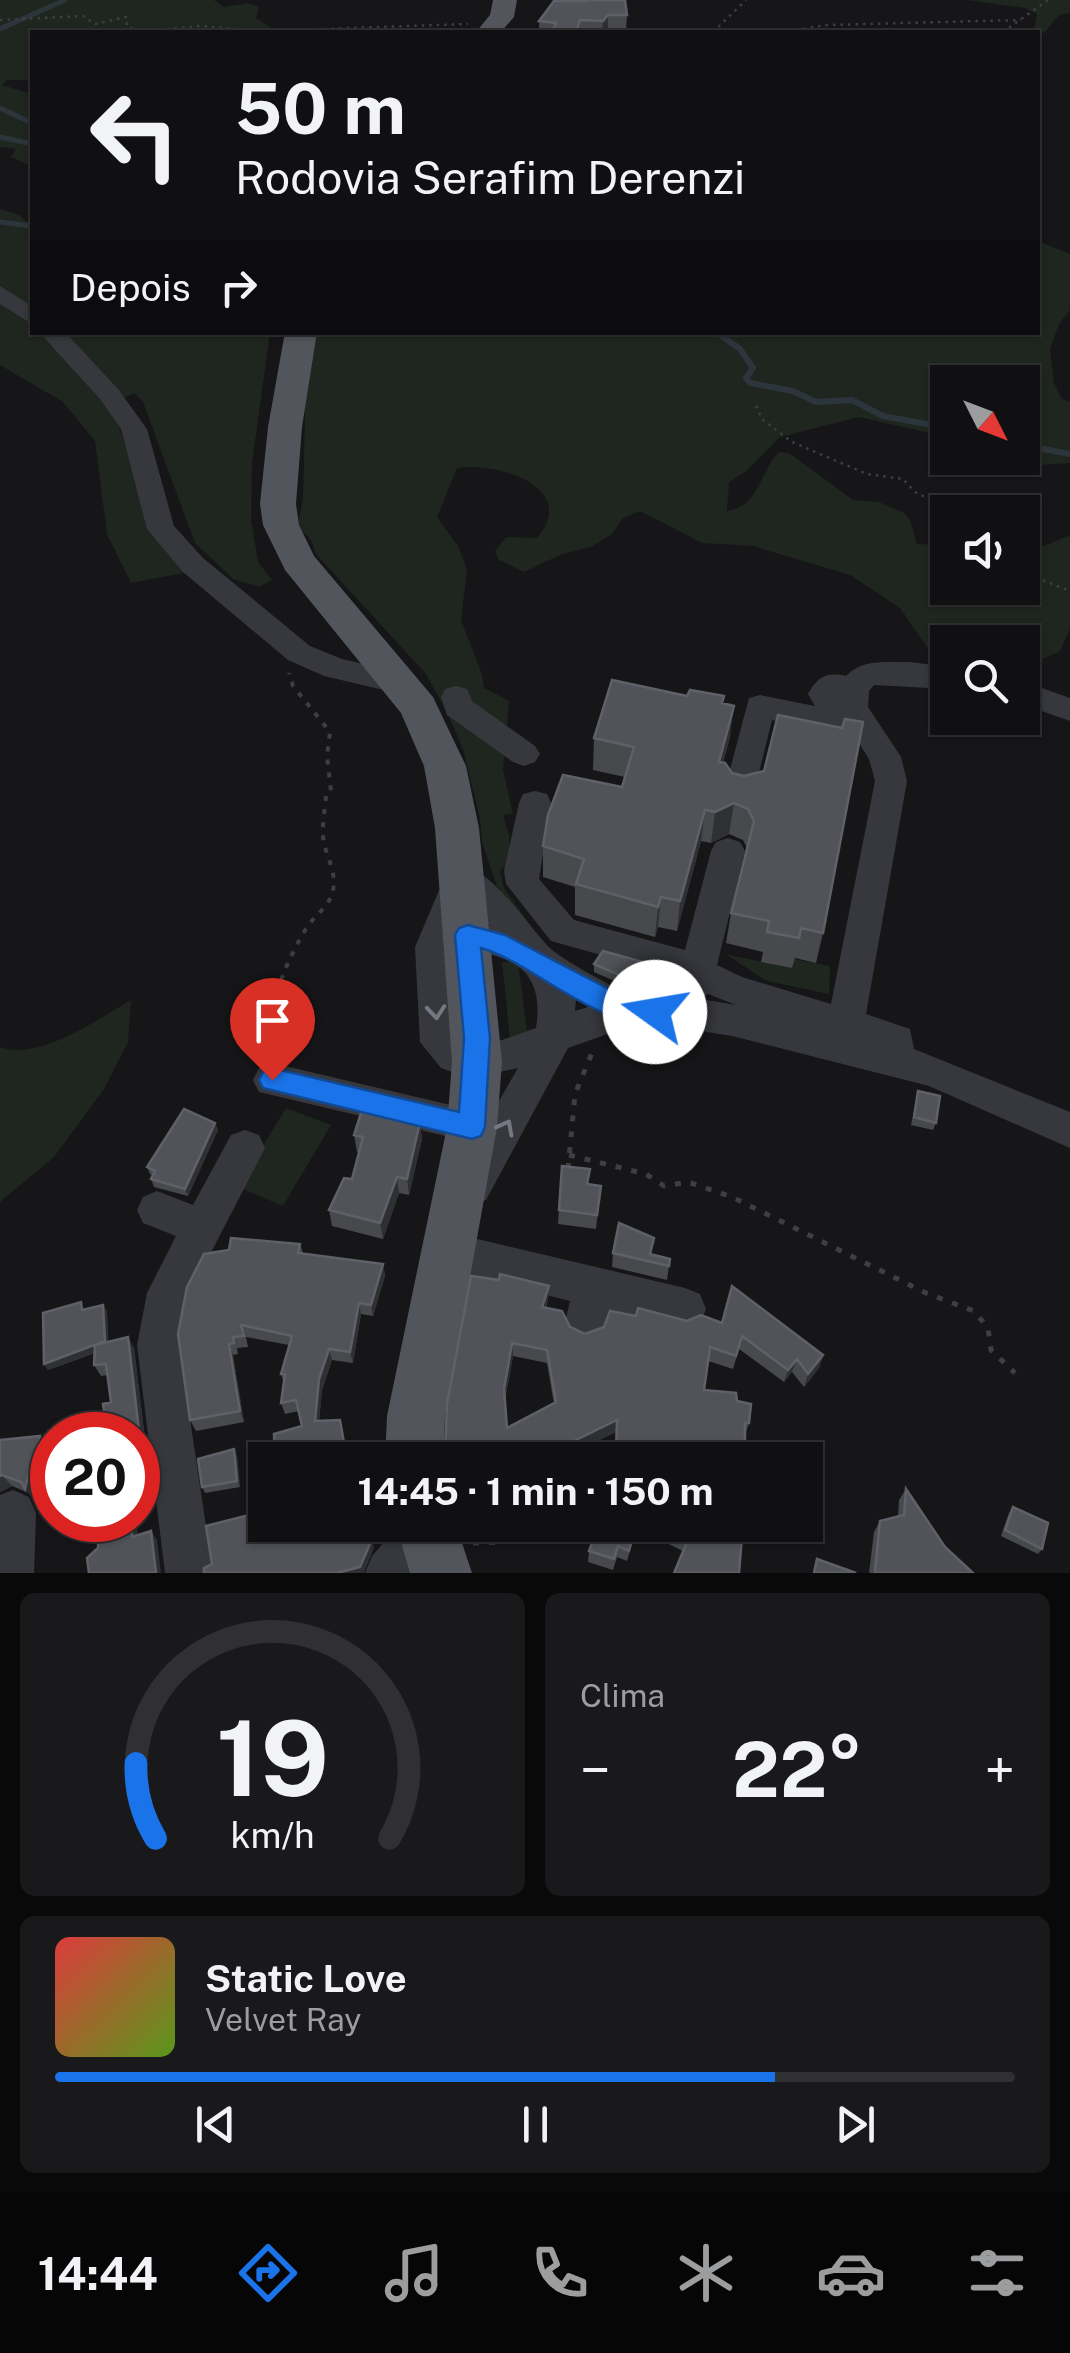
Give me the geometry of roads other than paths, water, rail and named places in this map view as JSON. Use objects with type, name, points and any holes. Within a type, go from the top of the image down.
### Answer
[{"type":"main road","points":[[491,29],[502,16],[506,0]]},
{"type":"main road","points":[[300,335],[284,427],[280,525],[298,561],[419,707],[445,766],[457,828],[461,877],[452,936],[477,1062],[472,1127],[420,1389],[416,1442]]},
{"type":"street","points":[[0,293],[30,316]]},
{"type":"street","points":[[54,335],[78,358],[134,429],[161,529],[193,565],[298,653],[335,668],[402,683]]},
{"type":"street","points":[[846,1022],[891,781],[885,757],[857,707],[866,674],[930,676]]},
{"type":"street","points":[[456,696],[458,707],[524,754]]},
{"type":"street","points":[[1040,699],[1070,710]]},
{"type":"street","points":[[740,792],[760,706],[857,707]]},
{"type":"street","points":[[535,803],[521,871],[523,884],[556,926],[580,938],[696,970],[731,1004],[943,1075],[1070,1130]]},
{"type":"street","points":[[683,1010],[728,852]]},
{"type":"street","points":[[461,877],[494,907],[544,966],[556,988],[558,1005],[553,1040],[453,1231],[590,1304],[685,1309]]},
{"type":"street","points":[[452,936],[496,942],[625,1010]]},
{"type":"street","points":[[477,1062],[553,1040],[625,1010],[683,1010],[731,1004],[846,1022],[898,1040],[894,1059]]},
{"type":"street","points":[[272,1080],[472,1127]]},
{"type":"street","points":[[189,1573],[158,1345],[168,1293],[245,1148]]},
{"type":"street","points":[[157,1210],[193,1241]]},
{"type":"street","points":[[10,1573],[13,1513]]},
{"type":"waterway","points":[[0,29],[65,0]]},
{"type":"waterway","points":[[0,108],[30,122]]},
{"type":"waterway","points":[[0,137],[30,144]]},
{"type":"waterway","points":[[0,222],[30,226]]},
{"type":"waterway","points":[[720,335],[740,349],[753,368],[746,378],[750,383],[793,391],[816,402],[852,400],[883,416],[930,425]]},
{"type":"waterway","points":[[1040,448],[1070,454]]}]
